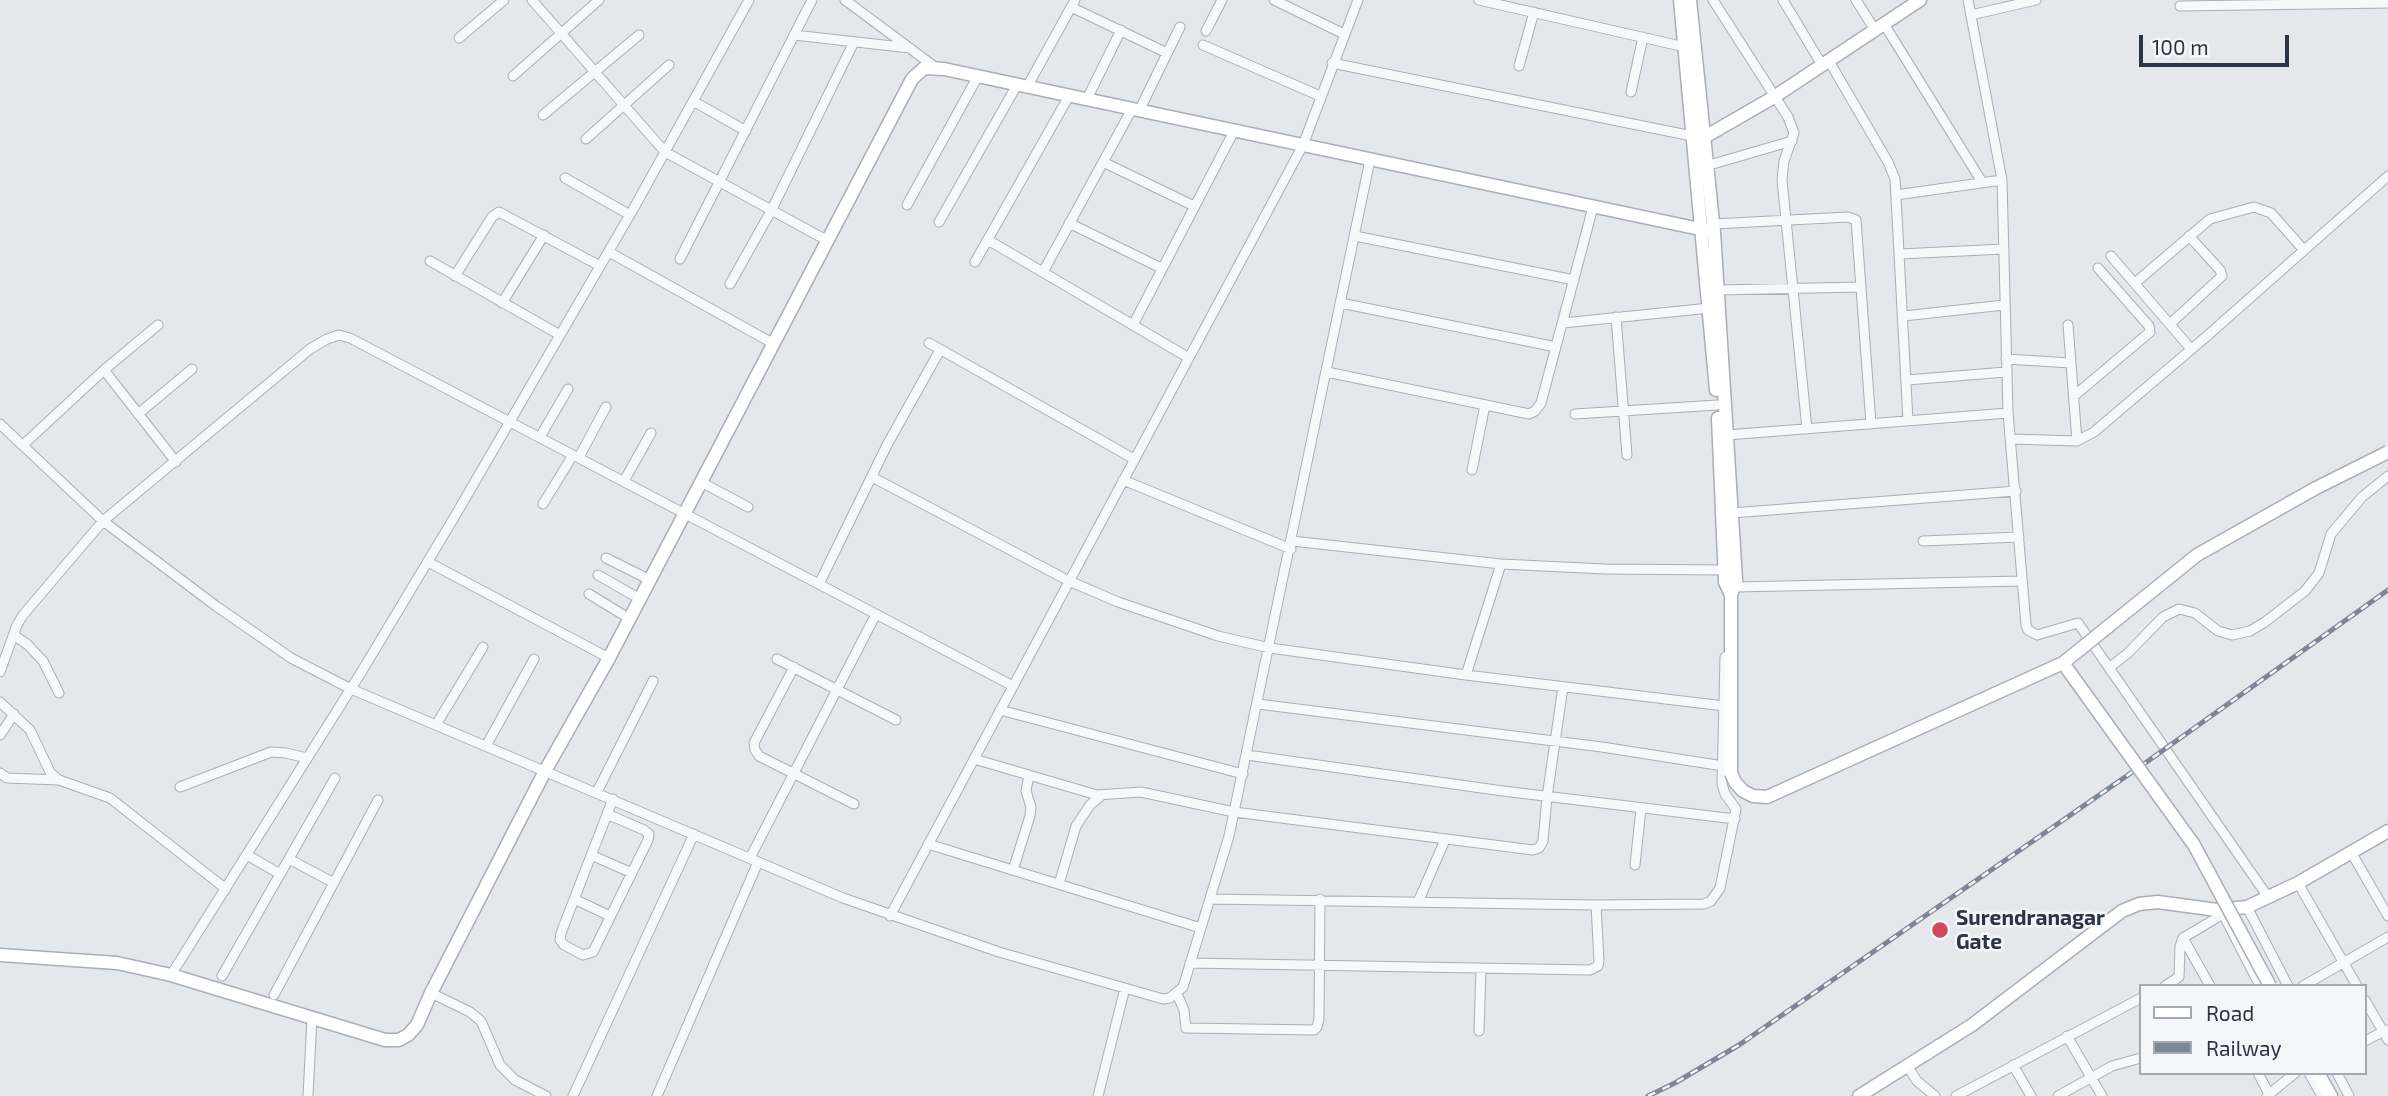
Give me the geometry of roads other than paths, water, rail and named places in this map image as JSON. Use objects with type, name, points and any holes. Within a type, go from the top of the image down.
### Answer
[{"type":"main road","points":[[1680,0],[1718,290],[1732,513],[1727,770],[1743,791],[1754,796],[1767,797],[2063,663],[2197,555],[2315,488],[2388,452]]},
{"type":"main road","points":[[1690,0],[1698,137],[1706,166],[1710,229],[1710,308],[1724,570],[1731,590]]},
{"type":"main road","points":[[1698,137],[1774,97],[1920,0]]},
{"type":"main road","points":[[0,955],[117,963],[172,975],[385,1040],[399,1040],[408,1035],[417,1025],[545,771],[630,619],[912,79],[924,68],[935,67],[1593,207],[1710,229]]},
{"type":"main road","points":[[2063,663],[2194,845],[2269,984]]},
{"type":"main road","points":[[1859,1096],[1972,1025],[2123,912],[2139,904],[2158,902],[2222,912],[2247,907],[2298,883],[2388,831]]},
{"type":"main road","points":[[2319,1075],[2331,1096]]},
{"type":"street","points":[[459,38],[504,0]]},
{"type":"street","points":[[532,0],[665,152],[828,240]]},
{"type":"street","points":[[513,76],[599,0]]},
{"type":"street","points":[[172,975],[428,562],[609,252],[749,0]]},
{"type":"street","points":[[680,260],[812,0]]},
{"type":"street","points":[[845,0],[935,67]]},
{"type":"street","points":[[1206,31],[1222,0]]},
{"type":"street","points":[[1274,0],[1344,34]]},
{"type":"street","points":[[890,916],[1303,145],[1358,0]]},
{"type":"street","points":[[1479,0],[1685,47]]},
{"type":"street","points":[[1713,0],[1794,132],[1781,169],[1807,429]]},
{"type":"street","points":[[1783,0],[1888,162],[1895,179],[1908,421]]},
{"type":"street","points":[[1856,0],[1880,27],[1982,182]]},
{"type":"street","points":[[1968,0],[2002,180],[2008,413],[2028,630],[2042,635],[2078,623],[2268,897]]},
{"type":"street","points":[[1971,15],[2036,0]]},
{"type":"street","points":[[939,222],[1073,3],[1167,53]]},
{"type":"street","points":[[2180,6],[2388,3]]},
{"type":"street","points":[[1518,66],[1534,12]]},
{"type":"street","points":[[1042,272],[1103,162],[1136,110],[1180,27]]},
{"type":"street","points":[[1087,99],[1121,30]]},
{"type":"street","points":[[543,115],[639,35]]},
{"type":"street","points":[[794,35],[909,48]]},
{"type":"street","points":[[1631,92],[1643,37]]},
{"type":"street","points":[[730,284],[771,211],[854,42]]},
{"type":"street","points":[[1203,44],[1320,96]]},
{"type":"street","points":[[1332,63],[1698,137]]},
{"type":"street","points":[[586,139],[669,65]]},
{"type":"street","points":[[907,205],[978,76]]},
{"type":"street","points":[[975,262],[1069,96]]},
{"type":"street","points":[[693,100],[746,131]]},
{"type":"street","points":[[1133,325],[1234,131]]},
{"type":"street","points":[[1706,166],[1792,141]]},
{"type":"street","points":[[0,424],[103,521],[242,626],[291,658],[351,689],[890,916],[999,952],[1163,999],[1177,994],[1183,988],[1211,899],[1234,812],[1370,160]]},
{"type":"street","points":[[1103,162],[1194,206]]},
{"type":"street","points":[[2010,439],[2077,441],[2094,432],[2388,176]]},
{"type":"street","points":[[565,178],[630,215]]},
{"type":"street","points":[[1896,195],[2002,180]]},
{"type":"street","points":[[1327,373],[1529,414],[1535,411],[1541,403],[1593,207]]},
{"type":"street","points":[[2135,283],[2210,219],[2224,213],[2260,207],[2271,213],[2303,249]]},
{"type":"street","points":[[455,276],[495,214],[503,213],[600,266]]},
{"type":"street","points":[[1710,229],[1786,220],[1848,217],[1856,220],[1871,424]]},
{"type":"street","points":[[1069,223],[1161,268]]},
{"type":"street","points":[[502,303],[544,235]]},
{"type":"street","points":[[1355,236],[1574,280]]},
{"type":"street","points":[[2170,324],[2222,276],[2220,270],[2189,236]]},
{"type":"street","points":[[988,240],[1189,358]]},
{"type":"street","points":[[1900,254],[2004,249]]},
{"type":"street","points":[[609,252],[774,344]]},
{"type":"street","points":[[2111,256],[2191,349]]},
{"type":"street","points":[[430,261],[560,335]]},
{"type":"street","points":[[2074,396],[2150,332],[2149,326],[2098,268]]},
{"type":"street","points":[[1718,290],[1861,287]]},
{"type":"street","points":[[1341,303],[1556,347]]},
{"type":"street","points":[[1904,316],[2004,305]]},
{"type":"street","points":[[1563,323],[1710,308]]},
{"type":"street","points":[[1616,317],[1627,455]]},
{"type":"street","points":[[2068,324],[2077,441]]},
{"type":"street","points":[[23,445],[104,370],[158,325]]},
{"type":"street","points":[[0,672],[23,615],[103,521],[310,349],[339,335],[350,338],[510,421],[1013,686]]},
{"type":"street","points":[[929,343],[1134,460]]},
{"type":"street","points":[[818,584],[940,349]]},
{"type":"street","points":[[2006,359],[2071,363]]},
{"type":"street","points":[[138,414],[192,369]]},
{"type":"street","points":[[104,370],[176,462]]},
{"type":"street","points":[[1906,380],[2006,372]]},
{"type":"street","points":[[540,437],[568,389]]},
{"type":"street","points":[[1472,470],[1485,405]]},
{"type":"street","points":[[1575,414],[1717,405]]},
{"type":"street","points":[[543,504],[606,407]]},
{"type":"street","points":[[1727,435],[2008,413]]},
{"type":"street","points":[[624,481],[651,433]]},
{"type":"street","points":[[2109,668],[2128,653],[2163,617],[2179,609],[2195,613],[2218,631],[2232,635],[2250,631],[2265,622],[2305,591],[2319,573],[2331,534],[2362,498],[2388,476]]},
{"type":"street","points":[[872,477],[1069,581],[1168,620],[1270,648],[1466,676],[1724,706]]},
{"type":"street","points":[[1123,480],[1291,545],[1501,564],[1605,569],[1724,570]]},
{"type":"street","points":[[701,482],[748,507]]},
{"type":"street","points":[[1732,513],[2015,491]]},
{"type":"street","points":[[1923,541],[2019,537]]},
{"type":"street","points":[[606,558],[650,580]]},
{"type":"street","points":[[428,562],[609,658]]},
{"type":"street","points":[[1466,676],[1501,564]]},
{"type":"street","points":[[598,575],[640,599]]},
{"type":"street","points":[[1211,899],[1704,904],[1710,901],[1720,888],[1736,809],[1722,784],[1727,770],[1724,706],[1731,590],[2022,581]]},
{"type":"street","points":[[589,594],[630,619]]},
{"type":"street","points":[[657,1096],[754,860],[793,773],[876,614]]},
{"type":"street","points":[[14,635],[28,645],[43,662],[59,693]]},
{"type":"street","points":[[436,725],[483,647]]},
{"type":"street","points":[[486,746],[534,659]]},
{"type":"street","points":[[778,659],[896,720]]},
{"type":"street","points":[[794,667],[754,743],[755,750],[759,756],[854,804]]},
{"type":"street","points":[[597,792],[653,681]]},
{"type":"street","points":[[974,759],[1102,795],[1142,792],[1234,812],[1533,850],[1539,848],[1543,841],[1563,687]]},
{"type":"street","points":[[0,702],[36,738],[50,772],[59,780]]},
{"type":"street","points":[[1258,705],[1554,741],[1727,770]]},
{"type":"street","points":[[1000,709],[1242,774]]},
{"type":"street","points":[[0,734],[14,714]]},
{"type":"street","points":[[180,787],[271,752],[286,752],[307,758]]},
{"type":"street","points":[[1247,755],[1547,797],[1735,819]]},
{"type":"street","points":[[0,773],[6,778],[59,780],[110,798],[226,889]]},
{"type":"street","points":[[1013,870],[1030,816],[1031,807],[1026,791],[1029,775]]},
{"type":"street","points":[[222,976],[335,778]]},
{"type":"street","points":[[1059,884],[1076,826],[1090,805],[1102,795]]},
{"type":"street","points":[[607,814],[649,834],[593,952],[583,955],[560,940],[574,900],[591,855],[607,814],[613,799]]},
{"type":"street","points":[[274,995],[378,800]]},
{"type":"street","points":[[1635,865],[1641,808]]},
{"type":"street","points":[[573,1096],[694,834]]},
{"type":"street","points":[[1418,902],[1446,839]]},
{"type":"street","points":[[928,844],[1201,928]]},
{"type":"street","points":[[2351,852],[2388,916]]},
{"type":"street","points":[[247,855],[280,874]]},
{"type":"street","points":[[591,855],[632,873]]},
{"type":"street","points":[[289,859],[334,883]]},
{"type":"street","points":[[2298,883],[2356,984]]},
{"type":"street","points":[[1177,994],[1184,1010],[1186,1028],[1314,1030],[1319,1024],[1320,899]]},
{"type":"street","points":[[574,900],[610,916]]},
{"type":"street","points":[[1190,963],[1595,969],[1599,961],[1596,905]]},
{"type":"street","points":[[2247,907],[2287,984]]},
{"type":"street","points":[[2169,984],[2178,979],[2181,973],[2180,946],[2183,938],[2222,912],[2259,984]]},
{"type":"street","points":[[2306,984],[2388,937]]},
{"type":"street","points":[[2183,938],[2209,984]]},
{"type":"street","points":[[1479,1031],[1481,969]]},
{"type":"street","points":[[1098,1096],[1125,988]]},
{"type":"street","points":[[431,993],[470,1012],[481,1021],[500,1065],[515,1080],[546,1096]]},
{"type":"street","points":[[1956,1096],[2140,999]]},
{"type":"street","points":[[2367,1003],[2386,1033],[2367,1040]]},
{"type":"street","points":[[308,1096],[312,1018]]},
{"type":"street","points":[[2067,1036],[2102,1096]]},
{"type":"street","points":[[2058,1096],[2128,1060],[2140,1058]]},
{"type":"street","points":[[2013,1065],[2031,1096]]},
{"type":"street","points":[[1907,1066],[1917,1080],[1935,1096]]},
{"type":"street","points":[[2259,1075],[2268,1095],[2293,1075]]},
{"type":"street","points":[[2310,1075],[2322,1096]]},
{"type":"street","points":[[2338,1075],[2349,1096]]},
{"type":"railway","points":[[1648,1096],[1739,1045],[2141,766],[2388,590]]},
{"type":"place","name":"Surendranagar Gate","points":[[1940,930]]}]
